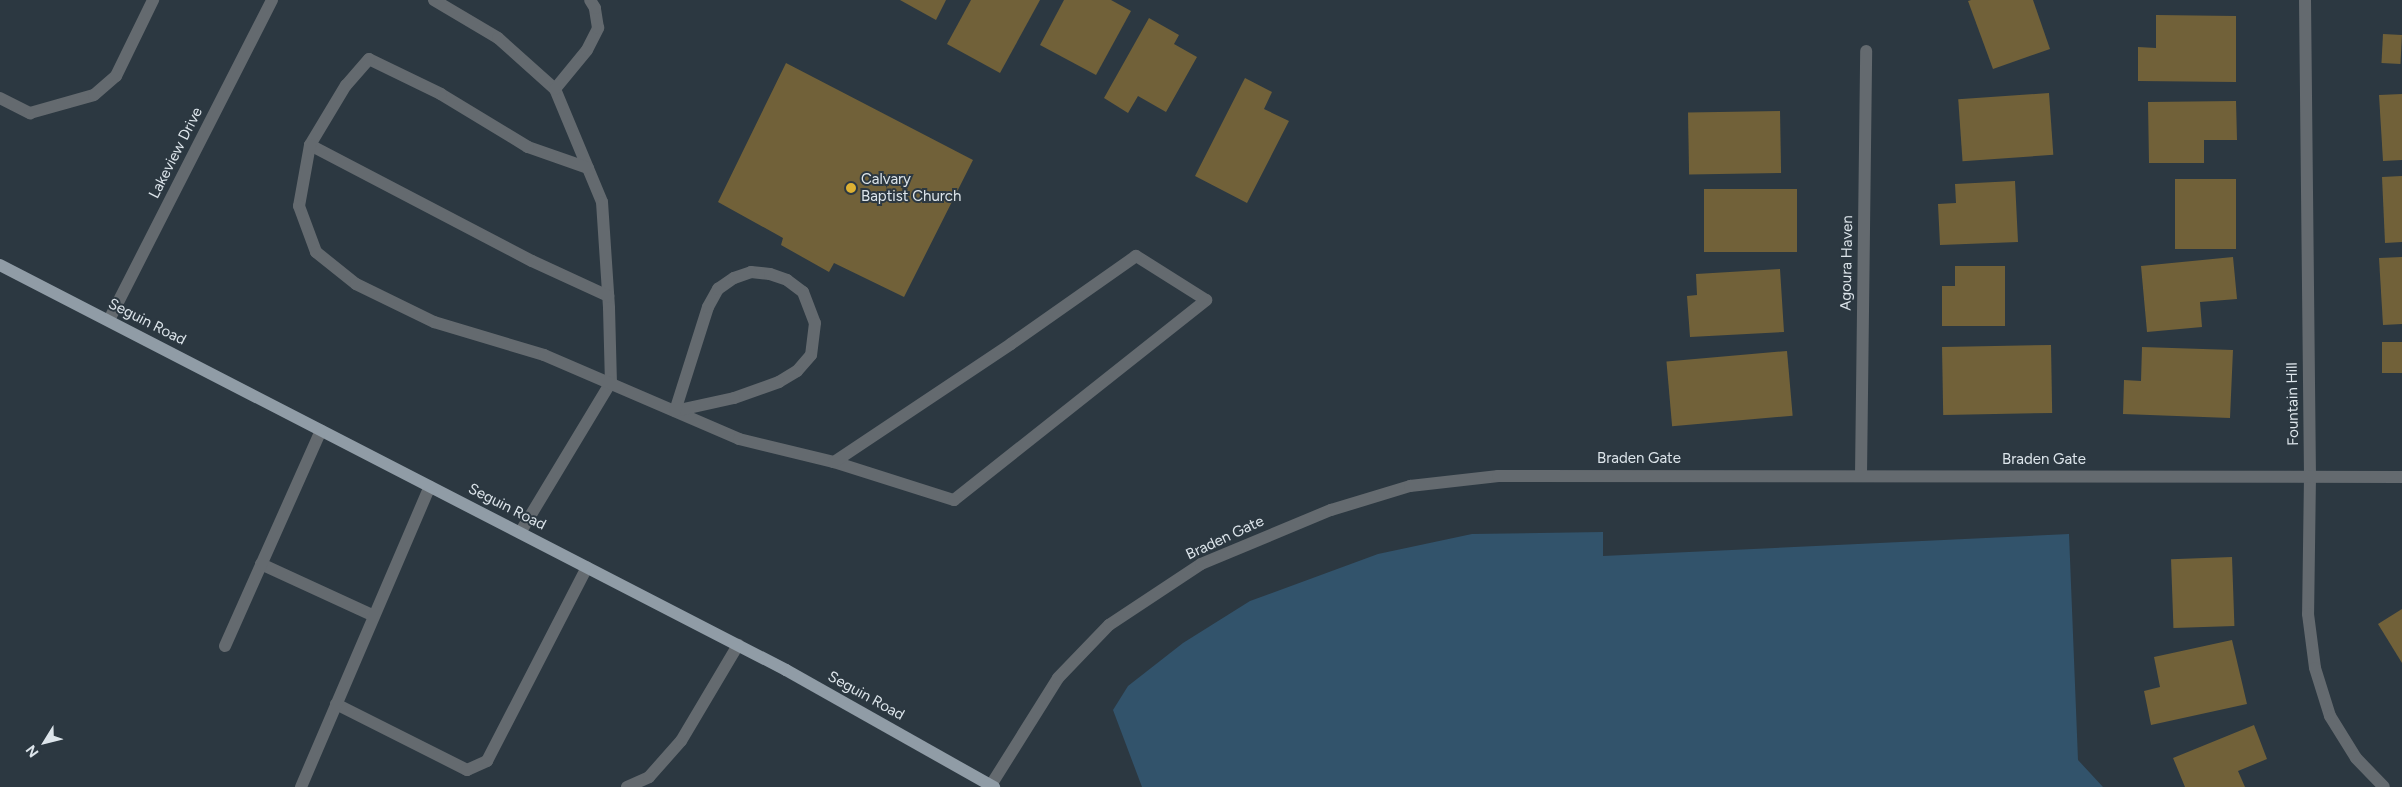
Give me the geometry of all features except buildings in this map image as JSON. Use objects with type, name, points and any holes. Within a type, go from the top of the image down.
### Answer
[{"type":"main road","name":"Seguin Road","points":[[0,265],[738,645],[992,786]]},
{"type":"street","points":[[0,98],[30,113],[94,94],[116,76],[153,0]]},
{"type":"street","name":"Lakeview Drive","points":[[109,320],[272,0]]},
{"type":"street","points":[[434,0],[498,38],[555,89],[602,202],[608,296],[610,382],[520,533]]},
{"type":"street","points":[[555,89],[587,50],[598,28],[595,8],[590,0]]},
{"type":"street","name":"Fountain Hill","points":[[2306,0],[2310,476],[2308,614],[2316,668],[2330,716],[2356,758],[2384,787]]},
{"type":"street","name":"Agoura Haven","points":[[1861,476],[1866,51]]},
{"type":"street","points":[[588,168],[528,147],[441,94],[370,59],[346,85],[310,145],[299,206],[316,252],[356,284],[434,322],[544,355],[739,439],[834,462],[954,500],[1206,300],[1136,256],[1011,344],[834,462]]},
{"type":"street","points":[[310,145],[532,261],[608,296]]},
{"type":"street","points":[[751,272],[770,274],[787,280],[803,292],[815,323],[814,340],[811,355],[797,371],[779,382],[734,398],[675,410],[708,307],[718,289],[734,278],[751,272]]},
{"type":"street","points":[[225,646],[321,430]]},
{"type":"street","name":"Braden Gate","points":[[992,786],[1058,678],[1109,625],[1201,564],[1331,510],[1410,486],[1498,476],[2402,477]]},
{"type":"street","points":[[301,787],[430,486]]},
{"type":"street","points":[[261,564],[374,616]]},
{"type":"street","points":[[336,704],[467,770],[487,761],[587,567]]},
{"type":"street","points":[[626,787],[649,777],[681,741],[738,645]]},
{"type":"shaded area","points":[[1603,532],[1603,556],[2069,534],[2078,760],[2103,787],[1142,787],[1113,710],[1128,686],[1183,643],[1250,601],[1378,554],[1472,534]]},
{"type":"place","name":"Calvary Baptist Church","points":[[851,188]]}]
